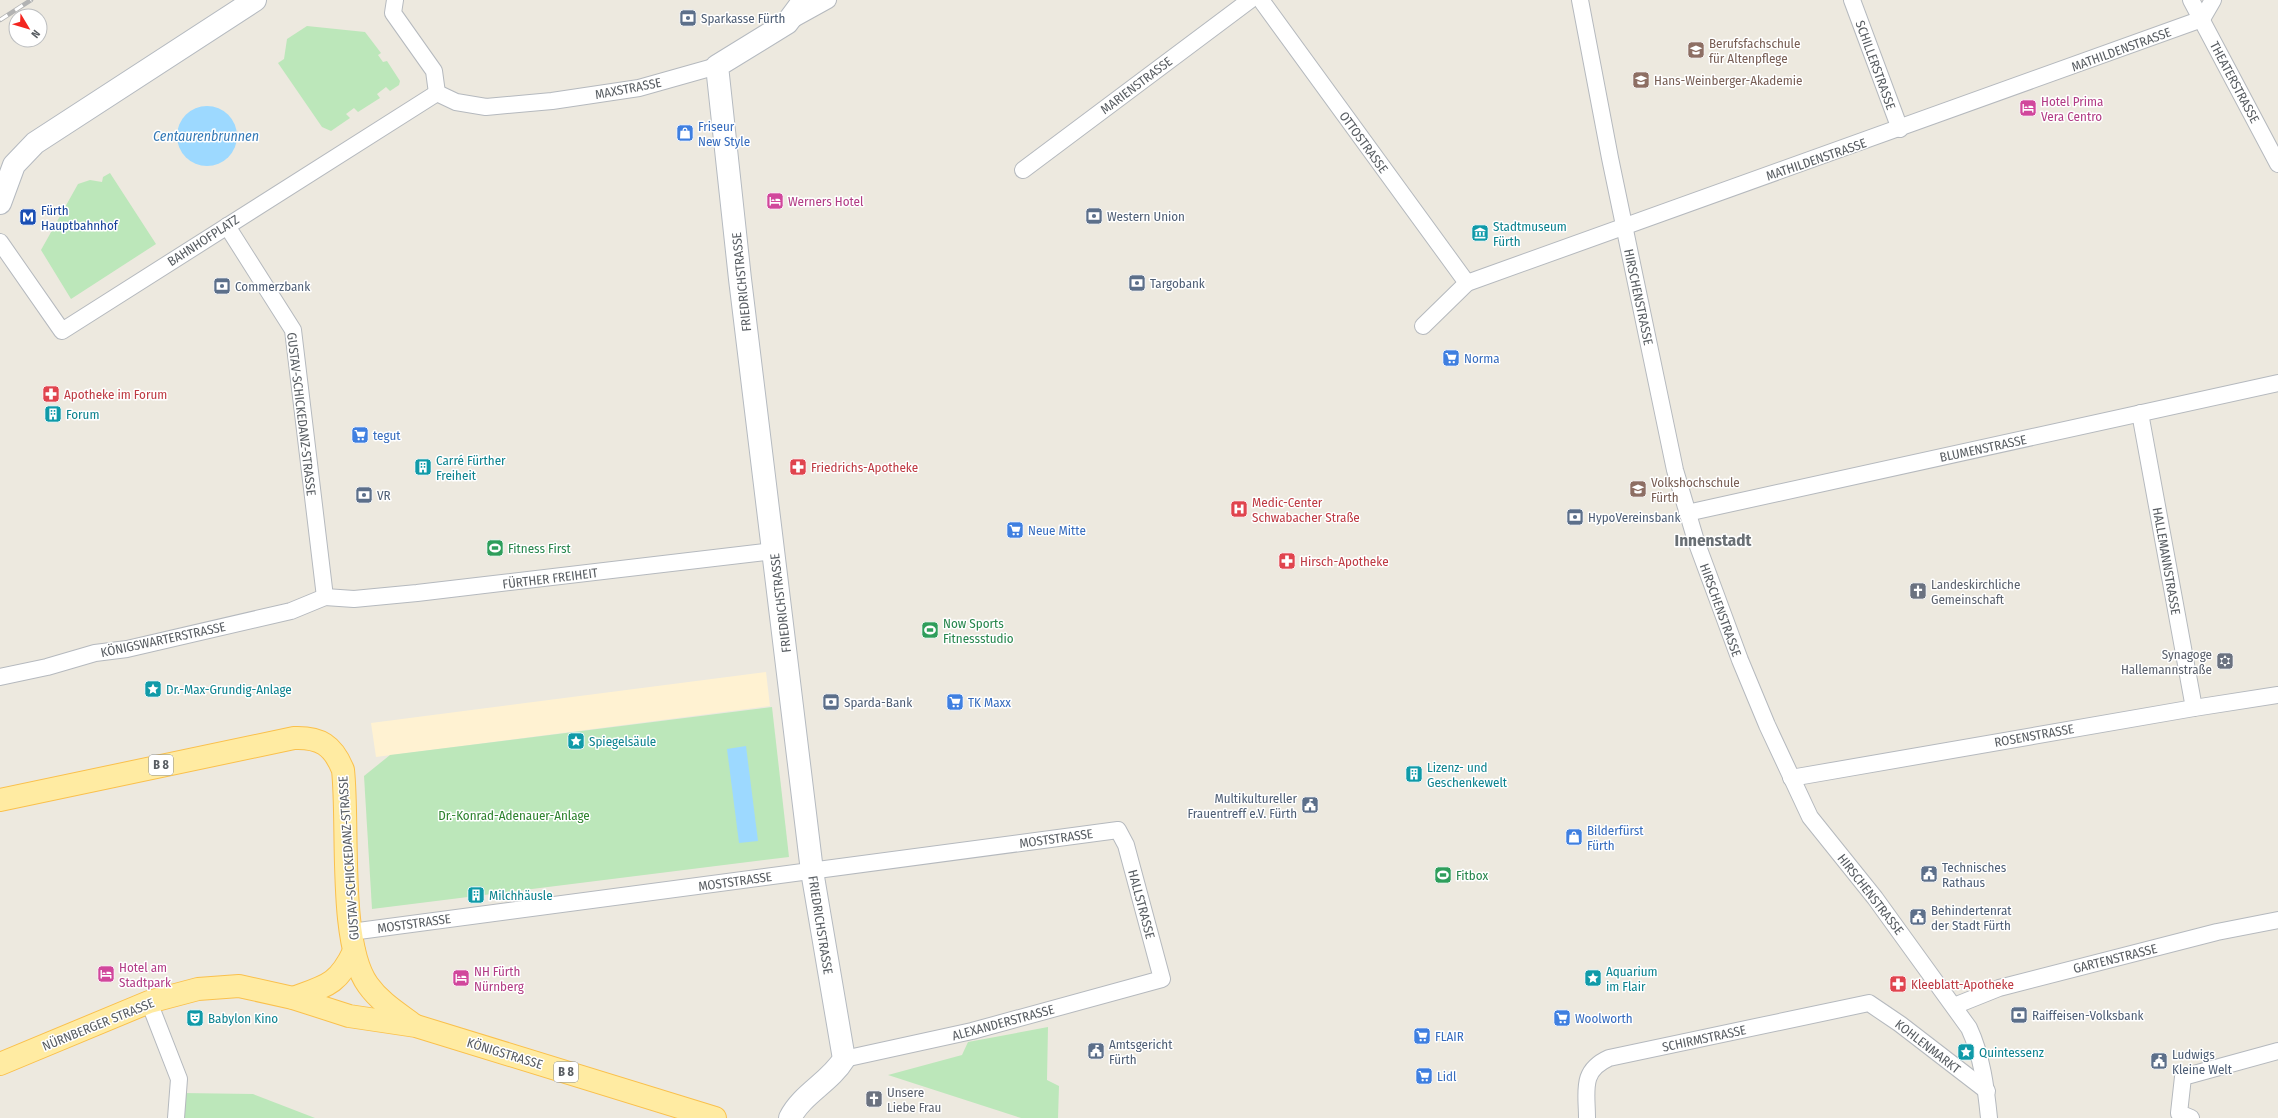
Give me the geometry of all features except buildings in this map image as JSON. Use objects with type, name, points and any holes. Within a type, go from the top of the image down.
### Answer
[{"type":"main road","points":[[0,203],[14,165],[35,143],[255,0]]},
{"type":"main road","name":"MAXSTRASSE","points":[[718,66],[787,23],[804,0]]},
{"type":"main road","name":"FRIEDRICHSTRASSE","points":[[718,66],[740,278],[812,871],[844,1059]]},
{"type":"main road","name":"GUSTAV-SCHICKEDANZ-STRASSE","points":[[0,800],[294,738],[310,737],[322,742],[332,750],[339,761],[344,780],[353,942],[357,966],[376,995],[416,1026]]},
{"type":"main road","points":[[293,998],[328,985],[345,970],[353,942]]},
{"type":"main road","name":"NÜRNBERGER STRASSE","points":[[0,1064],[149,1002],[198,989],[239,986],[293,998]]},
{"type":"main road","name":"KÖNIGSTRASSE","points":[[293,998],[350,1016],[416,1026],[716,1118]]},
{"type":"main road","points":[[790,1118],[797,1106],[828,1077],[844,1059]]},
{"type":"street","name":"MAXSTRASSE","points":[[787,23],[828,0]]},
{"type":"street","name":"MARIENSTRASSE","points":[[1023,170],[1250,0]]},
{"type":"street","name":"OTTOSTRASSE","points":[[1261,0],[1467,283]]},
{"type":"street","name":"HIRSCHENSTRASSE","points":[[1580,0],[1624,226],[1675,470],[1696,542],[1740,660],[1791,778],[1810,817],[1876,898],[1954,1006],[1976,1043],[1986,1091],[1989,1118]]},
{"type":"street","name":"SCHILLERSTRASSE","points":[[1852,0],[1900,129]]},
{"type":"street","name":"THEATERSTRASSE","points":[[2192,0],[2278,164]]},
{"type":"street","points":[[2202,19],[2213,0]]},
{"type":"street","points":[[394,6],[434,71],[437,93]]},
{"type":"street","name":"MATHILDENSTRASSE","points":[[1422,326],[1467,283],[1900,129],[2202,19]]},
{"type":"street","name":"MAXSTRASSE","points":[[437,93],[456,102],[486,107],[552,101],[639,88],[718,66]]},
{"type":"street","name":"BAHNHOFPLATZ","points":[[0,242],[62,331],[437,93]]},
{"type":"street","name":"GUSTAV-SCHICKEDANZ-STRASSE","points":[[227,226],[293,330],[325,597]]},
{"type":"street","name":"BLUMENSTRASSE","points":[[1687,513],[2278,383]]},
{"type":"street","name":"HALLEMANNSTRASSE","points":[[2140,414],[2194,708]]},
{"type":"street","name":"FÜRTHER FREIHEIT","points":[[325,597],[354,599],[417,593],[774,551]]},
{"type":"street","name":"KÖNIGSWARTERSTRASSE","points":[[0,677],[47,667],[95,653],[128,648],[291,611],[325,597]]},
{"type":"street","name":"ROSENSTRASSE","points":[[1791,778],[2194,708],[2278,695]]},
{"type":"street","name":"MOSTSTRASSE","points":[[353,942],[812,871],[1118,830]]},
{"type":"street","name":"HALLSTRASSE","points":[[1118,830],[1126,845],[1162,979]]},
{"type":"street","name":"GARTENSTRASSE","points":[[1954,1006],[1999,988],[2217,932],[2278,920]]},
{"type":"street","name":"ALEXANDERSTRASSE","points":[[844,1059],[972,1031],[1162,979]]},
{"type":"street","points":[[149,1002],[179,1079],[176,1098],[176,1118]]},
{"type":"street","name":"KOHLENMARKT","points":[[1869,1003],[1900,1024],[1986,1091]]},
{"type":"street","name":"SCHIRMSTRASSE","points":[[1587,1118],[1586,1084],[1589,1074],[1596,1064],[1609,1058],[1869,1003]]},
{"type":"street","points":[[2191,1118],[2179,1113],[2183,1078],[2278,1051]]},
{"type":"shaded area","points":[[766,672],[770,706],[376,757],[371,723]]},
{"type":"green space","points":[[307,26],[365,32],[381,53],[378,55],[383,62],[387,61],[400,81],[399,85],[390,91],[386,87],[377,94],[380,98],[358,112],[354,108],[346,114],[350,118],[331,131],[322,127],[278,63],[284,59],[287,39]]},
{"type":"green space","points":[[110,173],[156,244],[71,299],[41,250],[78,184],[90,180],[102,182],[103,177]]},
{"type":"green space","name":"Dr.-Konrad-Adenauer-Anlage","points":[[772,707],[789,857],[372,909],[364,776],[390,755]]},
{"type":"green space","points":[[1048,1027],[1047,1080],[1059,1086],[1058,1118],[1021,1118],[888,1075],[962,1055],[968,1042]]},
{"type":"green space","points":[[182,1093],[253,1094],[315,1118],[183,1118]]},
{"type":"water","name":"Centaurenbrunnen","points":[[207,106],[224,111],[232,119],[237,136],[232,153],[224,161],[207,166],[190,161],[182,153],[177,136],[182,119],[190,111]]},
{"type":"water","points":[[746,746],[758,841],[739,843],[727,749]]},
{"type":"railway","points":[[0,20],[31,0]]},
{"type":"place","name":"Sparkasse Fürth","points":[[688,18]]},
{"type":"place","name":"Berufsfachschule für Altenpflege","points":[[1696,50]]},
{"type":"place","name":"Hans-Weinberger-Akademie","points":[[1641,80]]},
{"type":"place","name":"Hotel Prima Vera Centro","points":[[2028,108]]},
{"type":"place","name":"Friseur New Style","points":[[685,133]]},
{"type":"place","name":"Werners Hotel","points":[[775,201]]},
{"type":"place","name":"Western Union","points":[[1094,216]]},
{"type":"place","name":"Fürth Hauptbahnhof","points":[[28,217]]},
{"type":"place","name":"Stadtmuseum Fürth","points":[[1480,233]]},
{"type":"place","name":"Targobank","points":[[1137,283]]},
{"type":"place","name":"Commerzbank","points":[[222,286]]},
{"type":"place","name":"Norma","points":[[1451,358]]},
{"type":"place","name":"Apotheke im Forum","points":[[51,394]]},
{"type":"place","name":"Forum","points":[[53,414]]},
{"type":"place","name":"tegut","points":[[360,435]]},
{"type":"place","name":"Carré Fürther Freiheit","points":[[423,467]]},
{"type":"place","name":"Friedrichs-Apotheke","points":[[798,467]]},
{"type":"place","name":"Volkshochschule Fürth","points":[[1638,489]]},
{"type":"place","name":"VR","points":[[364,495]]},
{"type":"place","name":"Medic-Center Schwabacher Straße","points":[[1239,509]]},
{"type":"place","name":"HypoVereinsbank","points":[[1575,517]]},
{"type":"place","name":"Neue Mitte","points":[[1015,530]]},
{"type":"place","name":"Fitness First","points":[[495,548]]},
{"type":"place","name":"Hirsch-Apotheke","points":[[1287,561]]},
{"type":"place","name":"Landeskirchliche Gemeinschaft","points":[[1918,591]]},
{"type":"place","name":"Now Sports Fitnessstudio","points":[[930,630]]},
{"type":"place","name":"Synagoge Hallemannstraße","points":[[2225,661]]},
{"type":"place","name":"Dr.-Max-Grundig-Anlage","points":[[153,689]]},
{"type":"place","name":"Sparda-Bank","points":[[831,702]]},
{"type":"place","name":"TK Maxx","points":[[955,702]]},
{"type":"place","name":"Spiegelsäule","points":[[576,741]]},
{"type":"place","name":"Lizenz- und Geschenkewelt","points":[[1414,774]]},
{"type":"place","name":"Multikultureller Frauentreff e.V. Fürth","points":[[1310,805]]},
{"type":"place","name":"Bilderfürst Fürth","points":[[1574,837]]},
{"type":"place","name":"Technisches Rathaus","points":[[1929,874]]},
{"type":"place","name":"Fitbox","points":[[1443,875]]},
{"type":"place","name":"Milchhäusle","points":[[476,895]]},
{"type":"place","name":"Behindertenrat der Stadt Fürth","points":[[1918,917]]},
{"type":"place","name":"Hotel am Stadtpark","points":[[106,974]]},
{"type":"place","name":"NH Fürth Nürnberg","points":[[461,978]]},
{"type":"place","name":"Aquarium im Flair","points":[[1593,978]]},
{"type":"place","name":"Kleeblatt-Apotheke","points":[[1898,984]]},
{"type":"place","name":"Raiffeisen-Volksbank","points":[[2019,1015]]},
{"type":"place","name":"Babylon Kino","points":[[195,1018]]},
{"type":"place","name":"Woolworth","points":[[1562,1018]]},
{"type":"place","name":"FLAIR","points":[[1422,1036]]},
{"type":"place","name":"Amtsgericht Fürth","points":[[1096,1051]]},
{"type":"place","name":"Quintessenz","points":[[1966,1052]]},
{"type":"place","name":"Ludwigs Kleine Welt","points":[[2159,1061]]},
{"type":"place","name":"Lidl","points":[[1424,1076]]},
{"type":"place","name":"Unsere Liebe Frau","points":[[874,1099]]},
{"type":"district","name":"Innenstadt","points":[[1713,540]]}]
